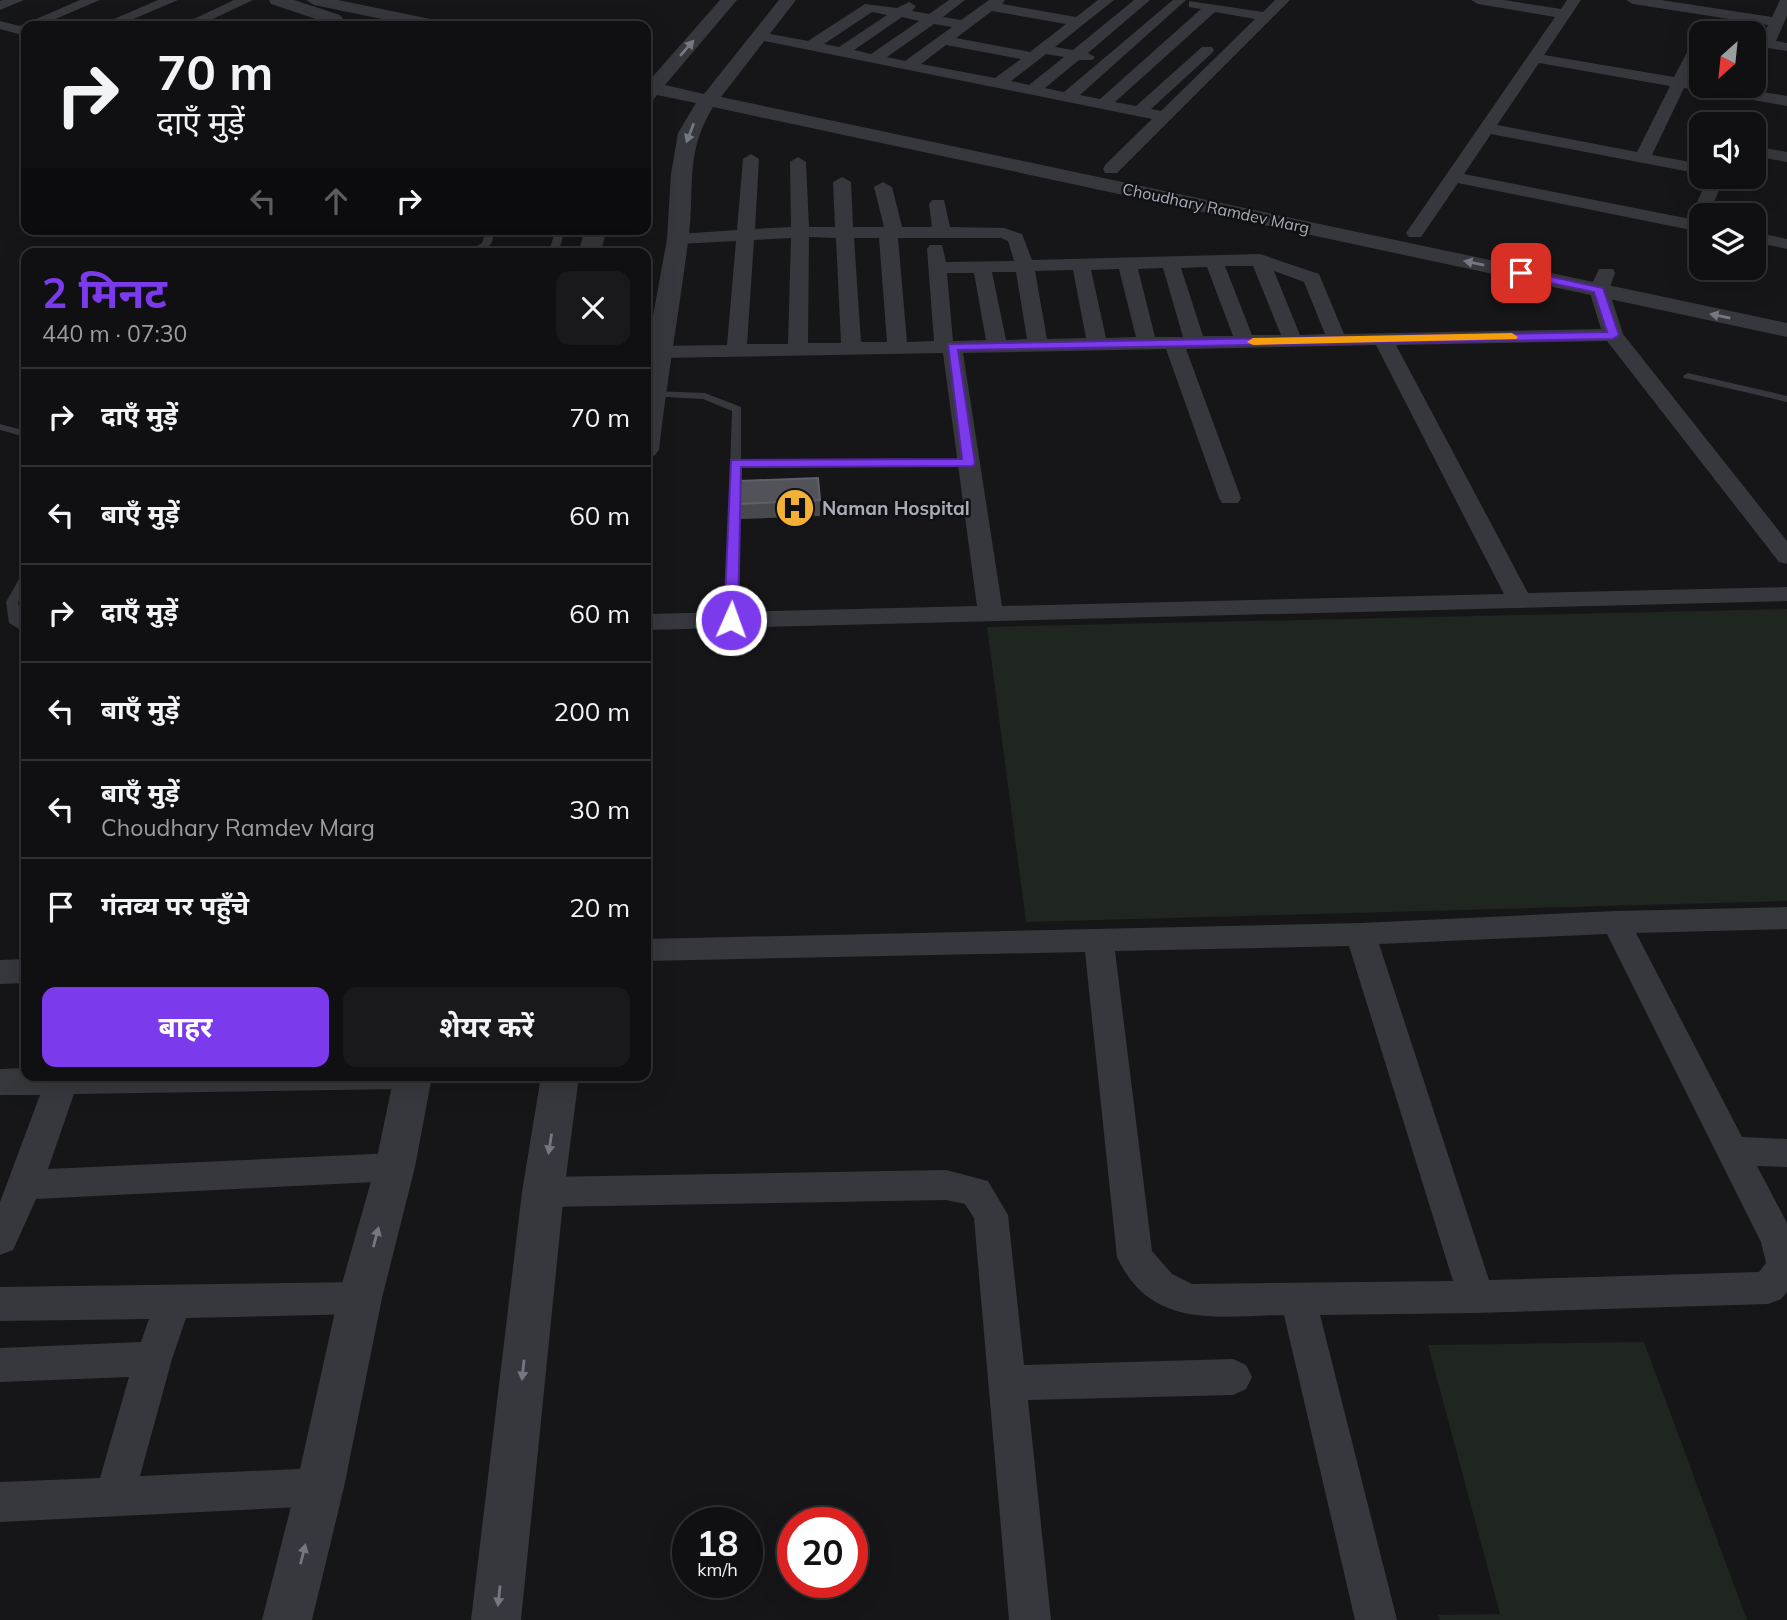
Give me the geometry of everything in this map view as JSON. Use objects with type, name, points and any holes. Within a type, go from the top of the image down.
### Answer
[{"type":"street","points":[[0,6],[17,0]]},
{"type":"street","points":[[43,21],[93,0]]},
{"type":"street","points":[[118,21],[171,0]]},
{"type":"street","points":[[198,21],[246,0]]},
{"type":"street","points":[[277,0],[346,21]]},
{"type":"street","points":[[314,0],[416,21]]},
{"type":"street","points":[[651,83],[729,0]]},
{"type":"street","points":[[651,410],[678,239],[681,174],[688,133],[716,92],[788,0]]},
{"type":"street","points":[[842,52],[919,0]]},
{"type":"street","points":[[875,58],[958,0]]},
{"type":"street","points":[[1029,0],[1095,9],[1115,23],[1216,42],[1139,111]]},
{"type":"street","points":[[1033,90],[1143,0]]},
{"type":"street","points":[[1111,169],[1283,0]]},
{"type":"street","points":[[1415,233],[1569,7],[1478,0]]},
{"type":"street","points":[[1633,0],[1776,22]]},
{"type":"street","points":[[1787,0],[1767,44],[1787,47]]},
{"type":"street","points":[[1068,97],[1177,1],[1267,17]]},
{"type":"street","points":[[909,65],[994,3],[1095,9]]},
{"type":"street","points":[[811,46],[876,4],[900,13],[962,26],[1042,50]]},
{"type":"street","points":[[1104,104],[1212,7]]},
{"type":"street","points":[[999,83],[1095,9]]},
{"type":"street","points":[[1232,27],[1247,13]]},
{"type":"street","points":[[1710,21],[1714,13]]},
{"type":"street","points":[[0,25],[21,28]]},
{"type":"street","points":[[760,36],[1165,117]]},
{"type":"street","points":[[944,40],[1076,55],[1179,75]]},
{"type":"street","points":[[927,52],[1016,70]]},
{"type":"street","points":[[1535,58],[1787,101]]},
{"type":"street","points":[[1642,158],[1689,63]]},
{"type":"street","name":"Choudhary Ramdev Marg","points":[[651,83],[716,92],[1603,282],[1787,330]]},
{"type":"street","points":[[716,92],[1111,169],[1415,233],[1603,282],[1787,311]]},
{"type":"street","points":[[1486,128],[1689,167]]},
{"type":"street","points":[[1766,153],[1787,157]]},
{"type":"street","points":[[737,350],[751,159]]},
{"type":"street","points":[[798,162],[798,350]]},
{"type":"street","points":[[1453,177],[1689,224]]},
{"type":"street","points":[[842,181],[851,349]]},
{"type":"street","points":[[883,187],[891,232],[898,348]]},
{"type":"street","points":[[938,204],[938,268],[948,347],[969,463],[991,615]]},
{"type":"street","points":[[678,239],[800,233],[938,231],[986,231],[1016,237],[1025,267],[1038,345]]},
{"type":"street","points":[[1766,240],[1787,244]]},
{"type":"street","points":[[938,268],[1260,260],[1312,278],[1337,340]]},
{"type":"street","points":[[1260,260],[1293,341]]},
{"type":"street","points":[[1214,261],[1245,342]]},
{"type":"street","points":[[1170,262],[1185,343],[1230,498]]},
{"type":"street","points":[[1127,264],[1147,344]]},
{"type":"street","points":[[1081,265],[1097,344]]},
{"type":"street","points":[[982,267],[997,346]]},
{"type":"street","points":[[1603,282],[1613,335],[1787,557]]},
{"type":"street","points":[[659,352],[1613,335]]},
{"type":"street","points":[[1383,339],[1520,600]]},
{"type":"street","points":[[651,622],[1787,594]]},
{"type":"street","points":[[651,950],[1361,934],[1616,922],[1787,918]]},
{"type":"street","points":[[1099,940],[1135,1257],[1159,1285],[1189,1300],[1476,1297],[1768,1287],[1785,1267],[1778,1241],[1616,922]]},
{"type":"street","points":[[1361,934],[1476,1297]]},
{"type":"street","points":[[0,972],[21,971]]},
{"type":"street","points":[[0,1082],[157,1081]]},
{"type":"street","points":[[287,1620],[320,1487],[360,1298],[395,1167],[412,1081]]},
{"type":"street","points":[[496,1620],[543,1192],[559,1081]]},
{"type":"street","points":[[0,1239],[25,1185],[61,1083]]},
{"type":"street","points":[[1732,1151],[1787,1153]]},
{"type":"street","points":[[25,1185],[395,1167]]},
{"type":"street","points":[[543,1192],[946,1185],[976,1191],[990,1214],[1030,1620]]},
{"type":"street","points":[[0,1304],[360,1298]]},
{"type":"street","points":[[1298,1299],[1376,1620]]},
{"type":"street","points":[[114,1497],[153,1359],[174,1302]]},
{"type":"street","points":[[0,1365],[153,1359]]},
{"type":"street","points":[[1007,1383],[1233,1377]]},
{"type":"street","points":[[0,1502],[320,1487]]},
{"type":"lane","points":[[1688,376],[1787,399]]},
{"type":"lane","points":[[653,394],[705,396],[737,409],[731,620]]},
{"type":"lane","points":[[0,427],[21,433]]},
{"type":"lane","points":[[735,463],[969,463]]},
{"type":"lane","points":[[21,586],[12,603],[15,623],[21,626]]},
{"type":"shaded area","points":[[1787,609],[1787,901],[1026,922],[987,627]]},
{"type":"shaded area","points":[[1644,1342],[1747,1620],[1440,1620],[1438,1615],[1500,1614],[1428,1345]]},
{"type":"building","points":[[818,478],[820,500],[740,504],[740,481]]},
{"type":"slow traffic","points":[[1253,342],[1512,337]]},
{"type":"place","name":"Naman Hospital","points":[[795,508]]},
{"type":"route","points":[[731,620],[735,463],[969,463],[952,347],[1613,335],[1599,290],[1521,273]]}]
